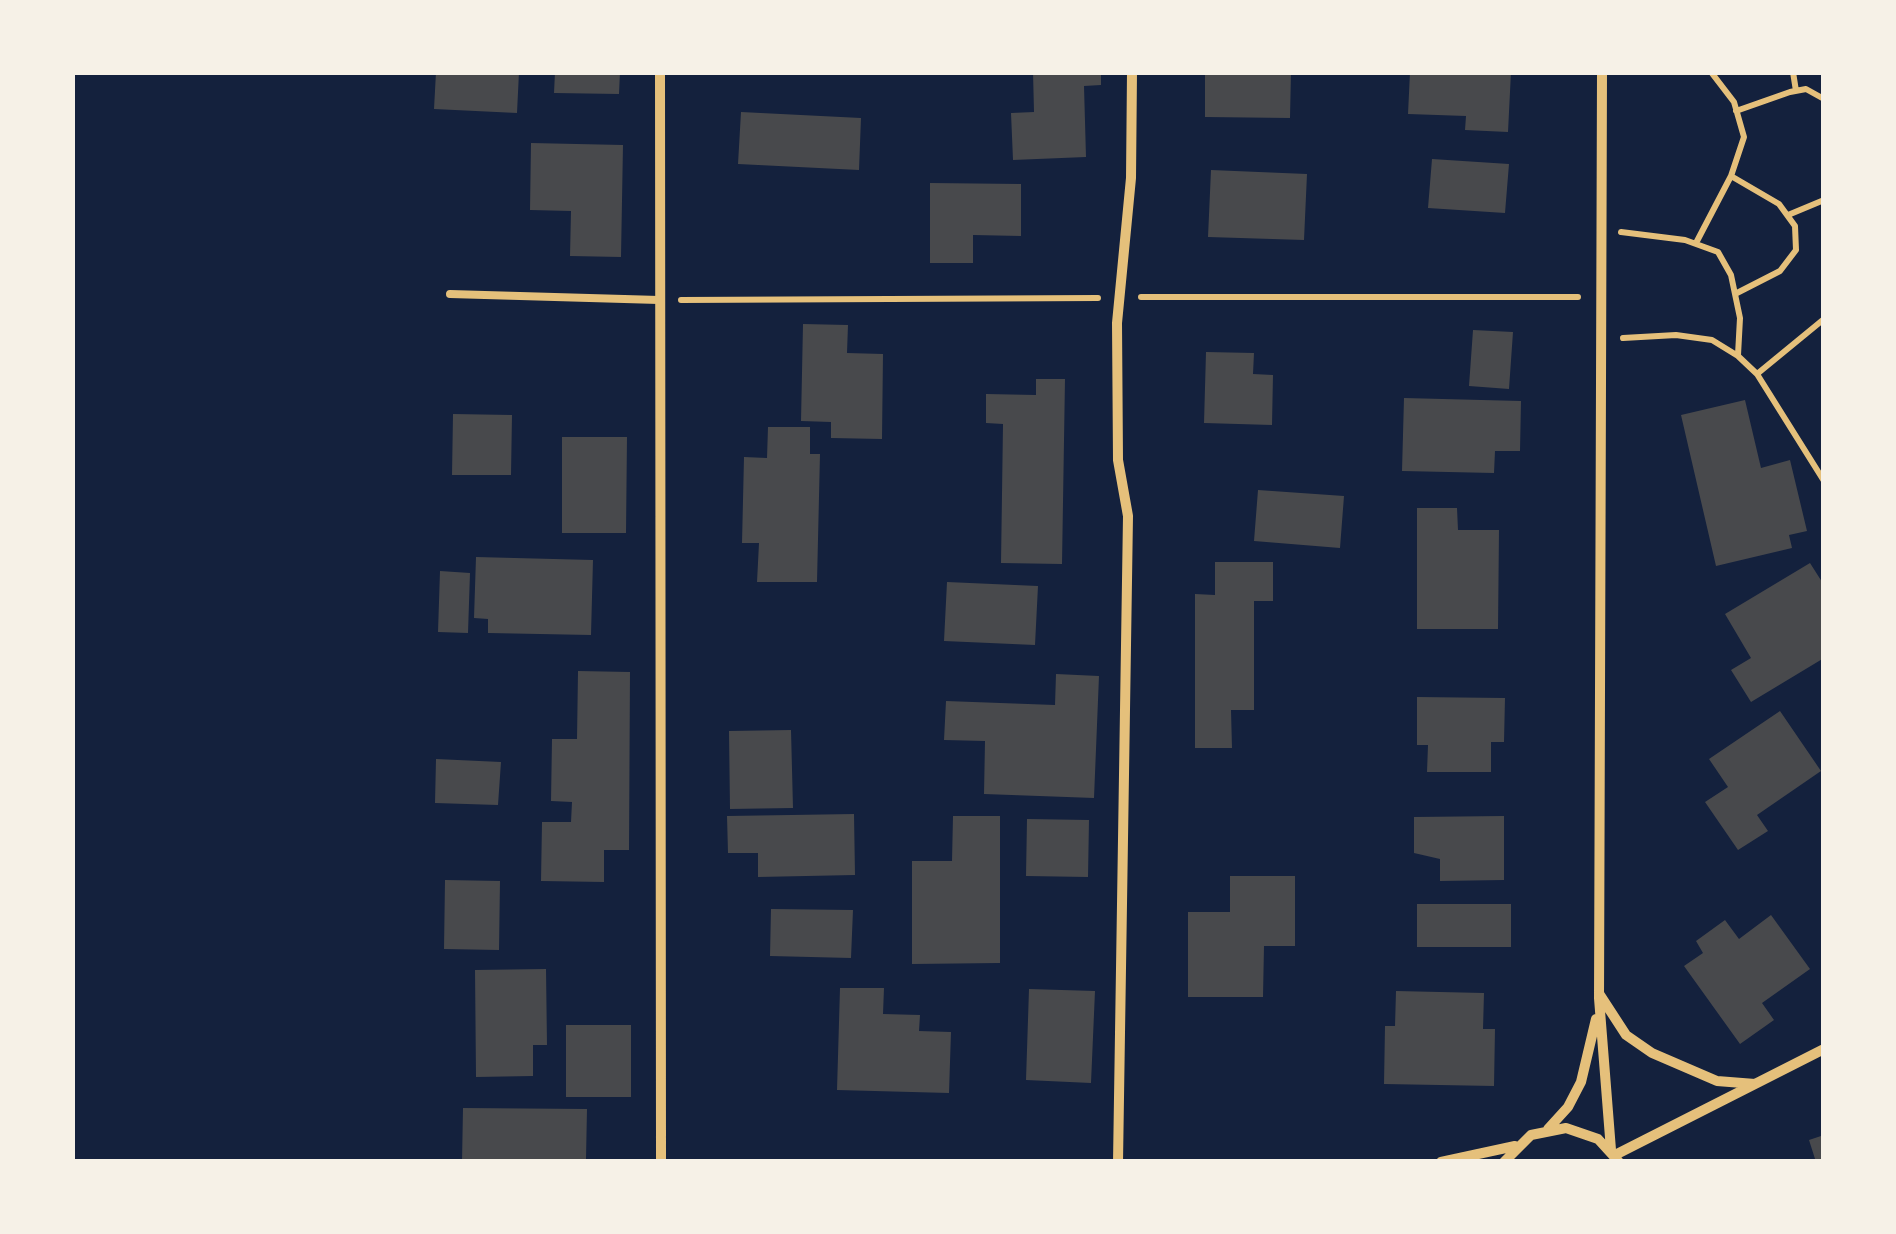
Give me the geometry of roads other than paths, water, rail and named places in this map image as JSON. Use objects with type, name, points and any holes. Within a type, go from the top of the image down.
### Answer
[{"type":"street","points":[[660,72],[661,1162]]},
{"type":"street","points":[[1118,1162],[1128,516],[1118,460],[1117,323],[1131,178],[1132,72]]},
{"type":"street","points":[[1602,72],[1599,996],[1615,1155]]},
{"type":"street","points":[[1599,996],[1626,1034],[1652,1053],[1717,1081],[1756,1084]]},
{"type":"street","points":[[1441,1162],[1516,1146],[1548,1129],[1568,1107],[1581,1082],[1593,1043],[1599,996]]},
{"type":"street","points":[[1615,1155],[1824,1049]]},
{"type":"street","points":[[1548,1129],[1582,1131],[1615,1155]]},
{"type":"street","points":[[1504,1162],[1516,1146]]},
{"type":"lane","points":[[450,294],[659,300]]}]
